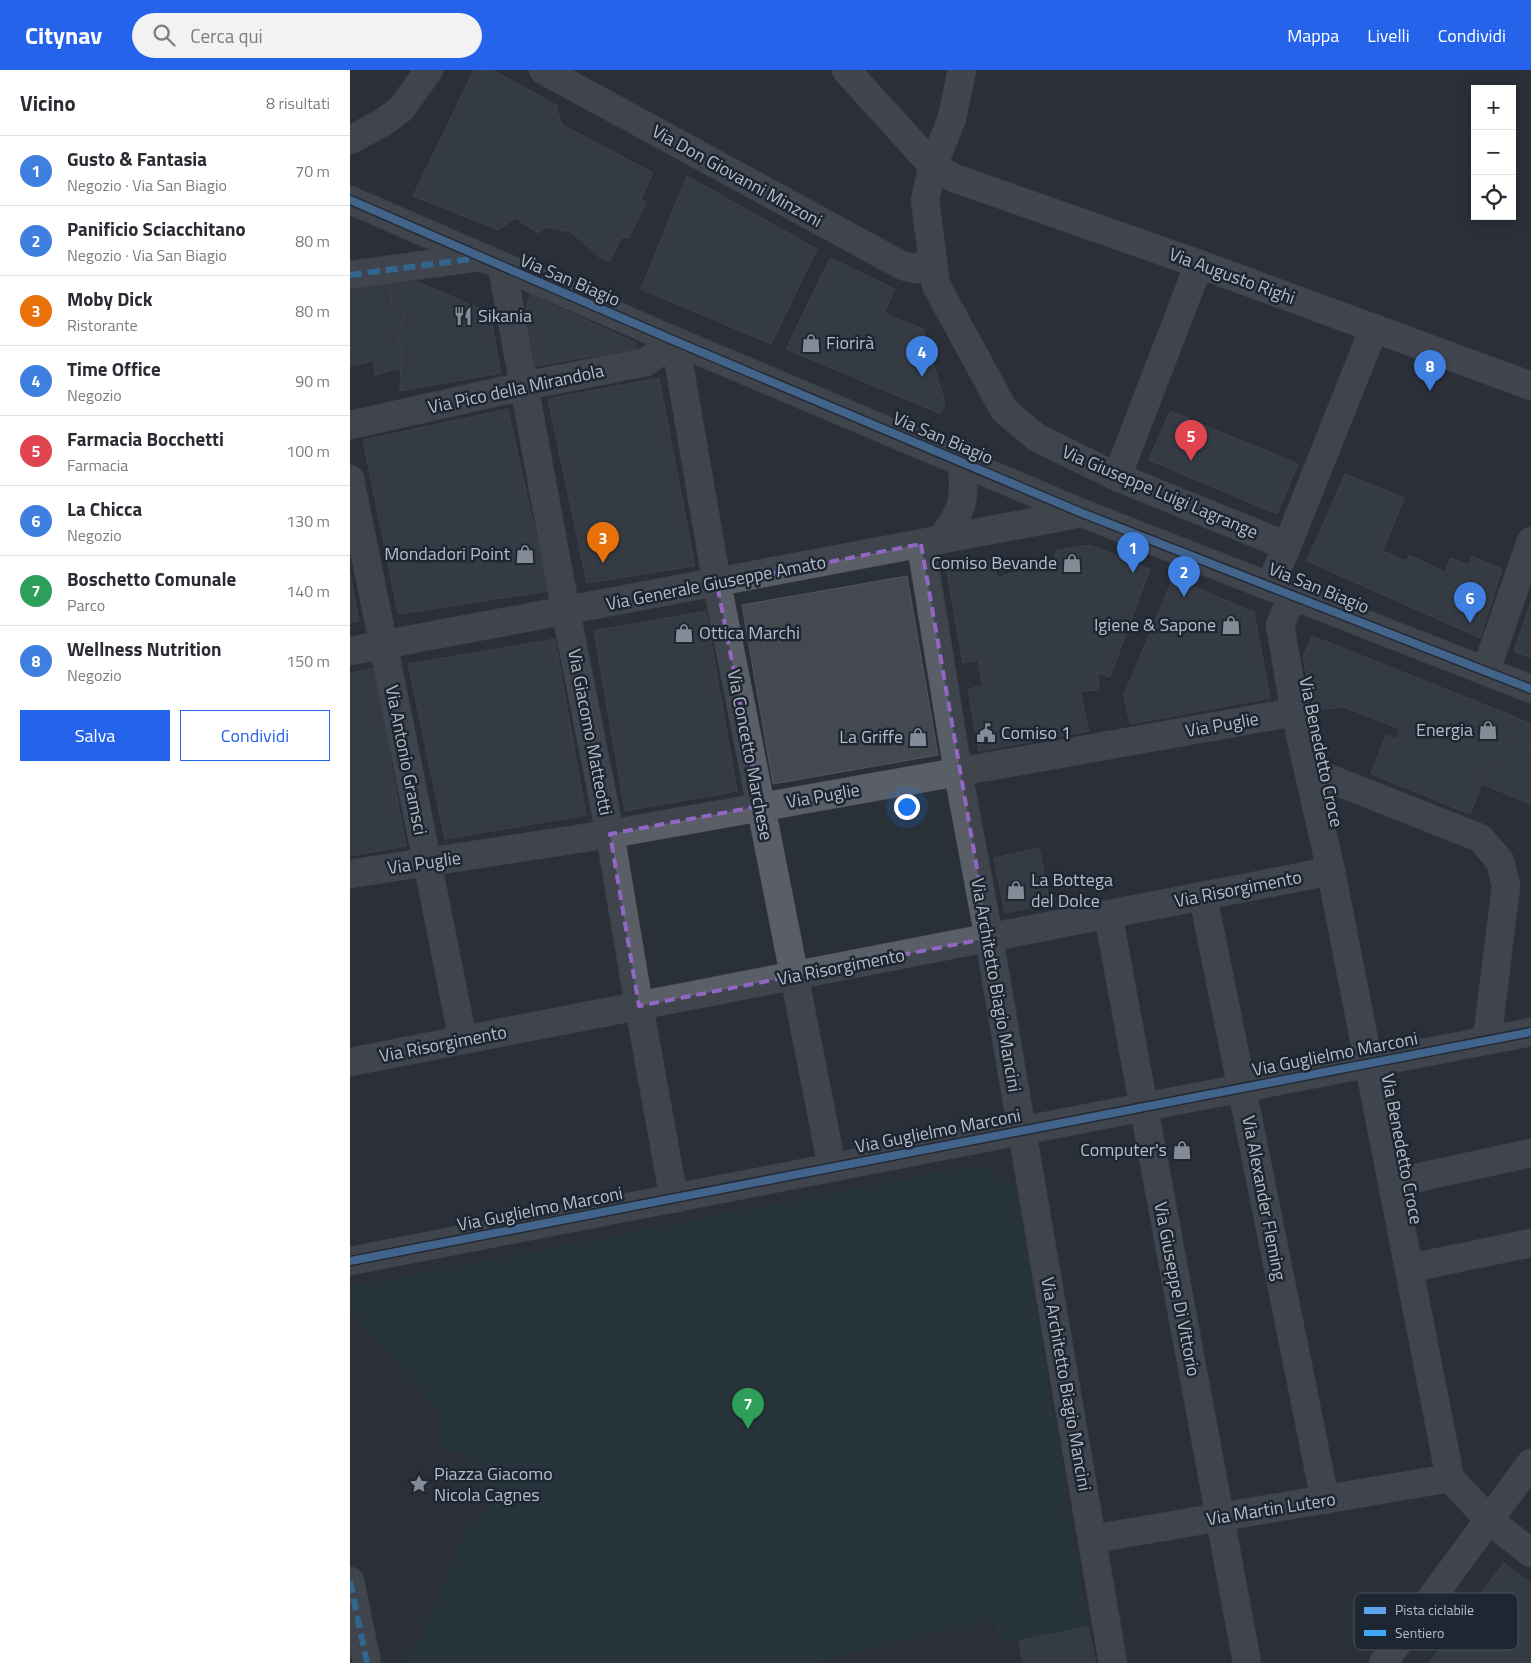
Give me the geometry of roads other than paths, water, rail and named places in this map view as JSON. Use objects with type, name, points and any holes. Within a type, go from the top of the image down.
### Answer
[{"type":"main road","points":[[846,70],[933,166],[952,118],[962,70]]},
{"type":"main road","name":"Via Augusto Righi","points":[[933,166],[954,178],[1199,264],[1531,386]]},
{"type":"main road","points":[[1435,1593],[1531,1463]]},
{"type":"main road","points":[[1489,1520],[1531,1553]]},
{"type":"main road","points":[[1383,1663],[1393,1650]]},
{"type":"street","points":[[350,140],[382,123],[401,109],[429,70]]},
{"type":"street","name":"Via Don Giovanni Minzoni","points":[[543,70],[903,266],[916,269],[931,259]]},
{"type":"street","name":"Via Giuseppe Luigi Lagrange","points":[[933,166],[924,200],[936,285],[1004,410],[1036,437],[1117,477],[1287,546]]},
{"type":"street","name":"Via San Biagio","points":[[350,200],[675,341],[1082,513],[1531,688]]},
{"type":"street","points":[[350,275],[492,262]]},
{"type":"street","name":"Via Giacomo Matteotti","points":[[492,262],[524,386],[610,834],[674,1199]]},
{"type":"street","points":[[1117,477],[1199,264]]},
{"type":"street","points":[[1282,590],[1287,546],[1374,328]]},
{"type":"street","name":"Via Pico della Mirandola","points":[[350,425],[524,386],[646,362],[675,341]]},
{"type":"street","name":"Via Concetto Marchese","points":[[675,341],[717,584],[832,1167]]},
{"type":"street","points":[[930,542],[956,520],[964,494],[962,462]]},
{"type":"street","name":"Via Antonio Gramsci","points":[[350,480],[463,1040]]},
{"type":"street","name":"Via Generale Giuseppe Amato","points":[[350,651],[717,584],[1082,513]]},
{"type":"street","points":[[1486,670],[1531,541]]},
{"type":"street","name":"Via Architetto Biagio Mancini","points":[[930,542],[958,772],[989,938],[1113,1663]]},
{"type":"street","name":"Via Benedetto Croce","points":[[1282,590],[1280,625],[1295,712],[1332,871],[1450,1478]]},
{"type":"street","name":"Via Puglie","points":[[350,874],[610,834],[1295,712]]},
{"type":"street","points":[[1308,770],[1480,838],[1500,862],[1506,886],[1487,1040]]},
{"type":"street","name":"Via Risorgimento","points":[[350,1062],[1332,871]]},
{"type":"street","name":"Via Alexander Fleming","points":[[1203,896],[1325,1500]]},
{"type":"street","name":"Via Giuseppe Di Vittorio","points":[[1108,914],[1247,1663]]},
{"type":"street","name":"Via Guglielmo Marconi","points":[[350,1261],[1531,1032]]},
{"type":"street","points":[[1393,1183],[1531,1153]]},
{"type":"street","points":[[1410,1268],[1531,1243]]},
{"type":"street","points":[[1450,1478],[1489,1520]]},
{"type":"street","name":"Via Martin Lutero","points":[[1092,1539],[1450,1478]]},
{"type":"street","points":[[350,1581],[367,1663]]},
{"type":"place","name":"Sikania","points":[[463,316]]},
{"type":"place","name":"Fiorirà","points":[[811,343]]},
{"type":"place","name":"Time Office","points":[[922,377]]},
{"type":"place","name":"Wellness Nutrition","points":[[1430,391]]},
{"type":"place","name":"Farmacia Bocchetti","points":[[1191,461]]},
{"type":"place","name":"Mondadori Point","points":[[525,554]]},
{"type":"place","name":"Moby Dick","points":[[603,563]]},
{"type":"place","name":"Comiso Bevande","points":[[1072,563]]},
{"type":"place","name":"Gusto & Fantasia","points":[[1133,573]]},
{"type":"place","name":"Panificio Sciacchitano","points":[[1184,597]]},
{"type":"place","name":"La Chicca","points":[[1470,623]]},
{"type":"place","name":"Igiene & Sapone","points":[[1231,625]]},
{"type":"place","name":"Ottica Marchi","points":[[684,633]]},
{"type":"place","name":"Energia","points":[[1488,730]]},
{"type":"place","name":"Comiso 1","points":[[986,733]]},
{"type":"place","name":"La Griffe","points":[[918,737]]},
{"type":"place","name":"La Bottega del Dolce","points":[[1016,890]]},
{"type":"place","name":"Computer's","points":[[1182,1150]]},
{"type":"place","name":"Boschetto Comunale","points":[[748,1429]]},
{"type":"place","name":"Piazza Giacomo Nicola Cagnes","points":[[419,1484]]}]
